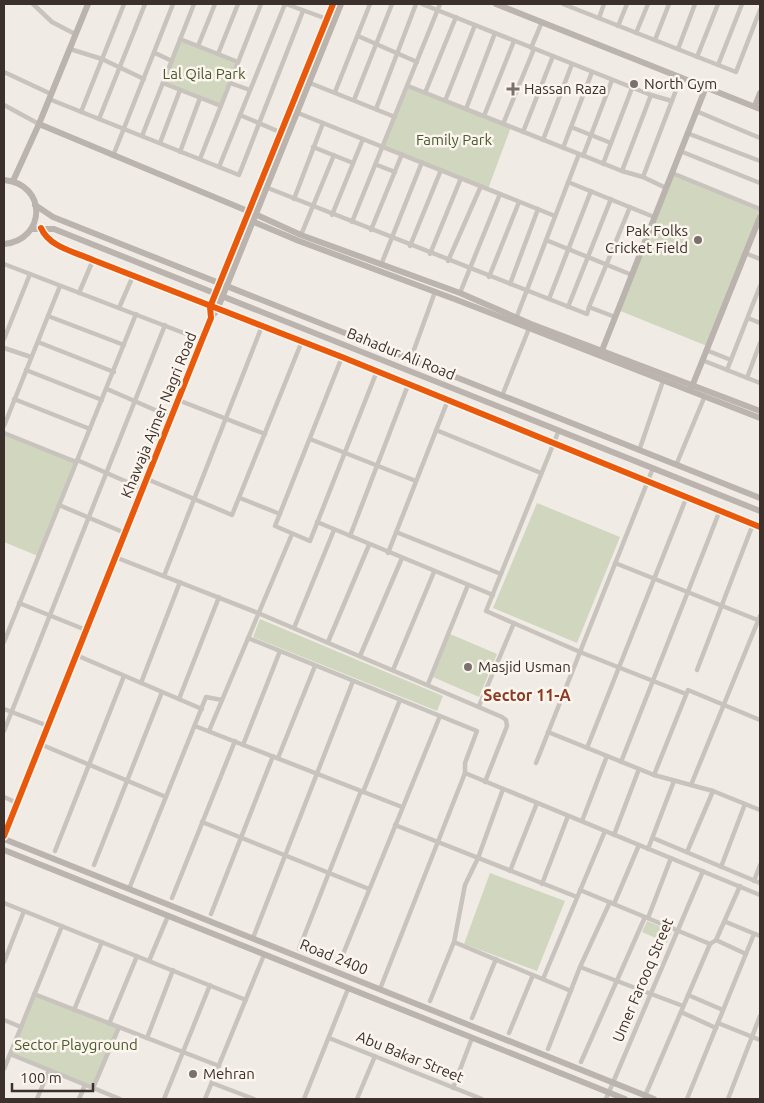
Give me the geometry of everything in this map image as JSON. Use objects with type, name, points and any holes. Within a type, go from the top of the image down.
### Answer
[{"type":"main road","points":[[13,181],[39,124],[88,4]]},
{"type":"main road","name":"Khawaja Ajmer Nagri Road","points":[[4,837],[211,318],[216,294],[333,4]]},
{"type":"main road","name":"Khawaja Ajmer Nagri Road","points":[[214,308],[223,297],[341,4]]},
{"type":"main road","points":[[496,4],[510,6],[542,22],[758,108],[760,93]]},
{"type":"main road","points":[[601,353],[706,87]]},
{"type":"main road","points":[[39,124],[250,212]]},
{"type":"main road","points":[[4,180],[13,181],[23,186],[31,194],[36,205],[35,224],[31,229],[20,240],[4,244]]},
{"type":"main road","name":"Bahadur Ali Road","points":[[36,205],[53,216],[227,287],[411,358],[502,396],[620,440],[760,498]]},
{"type":"main road","points":[[257,215],[301,235],[460,293],[517,316],[530,326]]},
{"type":"main road","points":[[690,389],[759,225],[760,216]]},
{"type":"main road","points":[[254,222],[299,241],[601,353],[690,389],[704,398],[760,418]]},
{"type":"main road","name":"Bahadur Ali Road","points":[[31,229],[54,229],[760,511]]},
{"type":"main road","points":[[601,353],[663,381],[760,411]]},
{"type":"main road","points":[[615,452],[620,440]]},
{"type":"main road","name":"Road 2400","points":[[4,837],[654,1099]]},
{"type":"main road","name":"Road 2400","points":[[4,850],[472,1038],[607,1096],[624,1099]]},
{"type":"main road","points":[[300,968],[303,958]]},
{"type":"street","points":[[34,4],[52,22],[75,34]]},
{"type":"street","points":[[81,112],[124,4]]},
{"type":"street","points":[[99,119],[145,4]]},
{"type":"street","points":[[113,156],[173,4]]},
{"type":"street","points":[[142,136],[194,4]]},
{"type":"street","points":[[198,46],[215,4]]},
{"type":"street","points":[[218,54],[238,4]]},
{"type":"street","points":[[200,160],[261,4]]},
{"type":"street","points":[[220,167],[285,4],[326,18]]},
{"type":"street","points":[[4,72],[81,112],[239,175],[302,10],[302,4]]},
{"type":"street","points":[[335,92],[370,4]]},
{"type":"street","points":[[354,100],[392,4]]},
{"type":"street","points":[[376,109],[416,4]]},
{"type":"street","points":[[422,4],[632,88],[672,101]]},
{"type":"street","points":[[352,222],[384,147],[440,4]]},
{"type":"street","points":[[563,4],[736,72],[760,10]]},
{"type":"street","points":[[578,10],[581,4]]},
{"type":"street","points":[[599,18],[604,4]]},
{"type":"street","points":[[618,26],[627,4]]},
{"type":"street","points":[[636,33],[648,4]]},
{"type":"street","points":[[655,40],[670,4]]},
{"type":"street","points":[[678,49],[695,4]]},
{"type":"street","points":[[697,57],[718,4]]},
{"type":"street","points":[[718,65],[742,4]]},
{"type":"street","points":[[425,93],[456,17]]},
{"type":"street","points":[[503,124],[542,22]]},
{"type":"street","points":[[445,101],[475,25]]},
{"type":"street","points":[[466,109],[495,33]]},
{"type":"street","points":[[358,36],[417,62]]},
{"type":"street","points":[[180,39],[238,62]]},
{"type":"street","points":[[484,116],[514,41]]},
{"type":"street","points":[[70,48],[102,59],[144,79]]},
{"type":"street","points":[[155,53],[172,61]]},
{"type":"street","points":[[523,132],[553,56]]},
{"type":"street","points":[[543,140],[572,64]]},
{"type":"street","points":[[563,148],[592,72]]},
{"type":"street","points":[[643,177],[681,77]]},
{"type":"street","points":[[517,316],[568,182],[591,135],[612,80]]},
{"type":"street","points":[[163,83],[221,106]]},
{"type":"street","points":[[230,83],[250,90]]},
{"type":"street","points":[[310,83],[395,117]]},
{"type":"street","points":[[408,86],[603,164],[643,177],[666,188]]},
{"type":"street","points":[[603,164],[632,88]]},
{"type":"street","points":[[160,143],[180,90]]},
{"type":"street","points":[[622,171],[651,95]]},
{"type":"street","points":[[180,152],[200,98]]},
{"type":"street","points":[[4,106],[39,124]]},
{"type":"street","points":[[298,112],[556,216]]},
{"type":"street","points":[[696,112],[760,138]]},
{"type":"street","points":[[240,115],[282,133]]},
{"type":"street","points":[[294,199],[323,123]]},
{"type":"street","points":[[571,127],[611,143]]},
{"type":"street","points":[[688,133],[760,161]]},
{"type":"street","points":[[332,214],[363,139]]},
{"type":"street","points":[[313,147],[353,163]]},
{"type":"street","points":[[680,151],[760,183]]},
{"type":"street","points":[[371,230],[402,154]]},
{"type":"street","points":[[301,235],[334,155]]},
{"type":"street","points":[[381,265],[422,162]]},
{"type":"street","points":[[376,165],[394,172]]},
{"type":"street","points":[[410,246],[441,170]]},
{"type":"street","points":[[672,173],[760,209]]},
{"type":"street","points":[[430,254],[461,178]]},
{"type":"street","points":[[568,182],[654,217]]},
{"type":"street","points":[[448,261],[481,186]]},
{"type":"street","points":[[268,188],[430,254],[587,314],[630,207]]},
{"type":"street","points":[[549,299],[591,191]]},
{"type":"street","points":[[460,293],[500,194]]},
{"type":"street","points":[[568,307],[611,199]]},
{"type":"street","points":[[489,276],[519,202]]},
{"type":"street","points":[[510,284],[538,209]]},
{"type":"street","points":[[41,228],[44,235],[54,244],[377,371],[760,527]]},
{"type":"street","points":[[546,240],[632,275]]},
{"type":"street","points":[[746,253],[760,259]]},
{"type":"street","points":[[80,293],[93,260]]},
{"type":"street","points":[[4,264],[202,340]]},
{"type":"street","points":[[4,339],[30,274]]},
{"type":"street","points":[[119,308],[133,276]]},
{"type":"street","points":[[4,426],[60,286]]},
{"type":"street","points":[[727,370],[760,286]]},
{"type":"street","points":[[411,358],[435,292]]},
{"type":"street","points":[[589,307],[615,317]]},
{"type":"street","points":[[4,642],[136,314]]},
{"type":"street","points":[[48,316],[124,345]]},
{"type":"street","points":[[748,318],[760,323]]},
{"type":"street","points":[[4,731],[88,518],[108,473],[165,325]]},
{"type":"street","points":[[164,576],[262,326]]},
{"type":"street","points":[[502,396],[530,326]]},
{"type":"street","points":[[38,342],[114,372]]},
{"type":"street","points":[[147,479],[232,515],[302,342]]},
{"type":"street","points":[[747,378],[760,343]]},
{"type":"street","points":[[4,348],[32,357]]},
{"type":"street","points":[[706,350],[731,360]]},
{"type":"street","points":[[342,357],[275,526],[292,534],[310,541],[377,371]]},
{"type":"street","points":[[702,360],[760,383]]},
{"type":"street","points":[[26,370],[102,400]]},
{"type":"street","points":[[640,448],[663,381]]},
{"type":"street","points":[[350,536],[408,385]]},
{"type":"street","points":[[106,389],[171,417]]},
{"type":"street","points":[[677,463],[704,398]]},
{"type":"street","points":[[14,399],[90,430]]},
{"type":"street","points":[[178,400],[265,434]]},
{"type":"street","points":[[388,553],[448,400]]},
{"type":"street","points":[[436,430],[541,473]]},
{"type":"street","points":[[559,430],[486,611],[580,652],[686,694]]},
{"type":"street","points":[[4,433],[144,488]]},
{"type":"street","points":[[310,439],[416,481]]},
{"type":"street","points":[[536,763],[653,468]]},
{"type":"street","points":[[587,748],[687,496]]},
{"type":"street","points":[[240,498],[280,514]]},
{"type":"street","points":[[59,505],[125,532]]},
{"type":"street","points":[[621,762],[720,510]]},
{"type":"street","points":[[317,522],[493,595]]},
{"type":"street","points":[[697,670],[753,524]]},
{"type":"street","points":[[294,628],[334,530]]},
{"type":"street","points":[[396,532],[501,574]]},
{"type":"street","points":[[209,731],[292,534]]},
{"type":"street","points":[[328,642],[370,545]]},
{"type":"street","points":[[115,557],[258,613],[502,717],[506,720],[507,726],[485,782]]},
{"type":"street","points":[[360,656],[402,558]]},
{"type":"street","points":[[615,563],[721,606],[760,619],[722,704],[691,785]]},
{"type":"street","points":[[394,670],[434,572]]},
{"type":"street","points":[[141,683],[180,582]]},
{"type":"street","points":[[428,684],[468,585]]},
{"type":"street","points":[[179,699],[219,597]]},
{"type":"street","points":[[19,603],[86,630]]},
{"type":"street","points":[[479,706],[514,624]]},
{"type":"street","points":[[4,626],[9,628]]},
{"type":"street","points":[[248,638],[477,731],[465,763],[465,773],[380,989]]},
{"type":"street","points":[[243,744],[280,652]]},
{"type":"street","points":[[76,655],[202,709]]},
{"type":"street","points":[[211,914],[315,666]]},
{"type":"street","points":[[55,851],[124,676]]},
{"type":"street","points":[[253,938],[354,682]]},
{"type":"street","points":[[654,775],[688,690],[760,720]]},
{"type":"street","points":[[94,865],[162,692]]},
{"type":"street","points":[[129,889],[206,697],[222,700]]},
{"type":"street","points":[[299,949],[400,700]]},
{"type":"street","points":[[4,709],[48,726]]},
{"type":"street","points":[[339,964],[440,716]]},
{"type":"street","points":[[195,726],[402,807]]},
{"type":"street","points":[[548,732],[654,775],[713,791],[760,810]]},
{"type":"street","points":[[172,898],[236,742]]},
{"type":"street","points":[[40,744],[166,797]]},
{"type":"street","points":[[582,821],[607,756]]},
{"type":"street","points":[[614,834],[639,769]]},
{"type":"street","points":[[465,773],[760,895]]},
{"type":"street","points":[[648,848],[674,781]]},
{"type":"street","points":[[430,1001],[454,942],[465,884],[478,858],[503,789]]},
{"type":"street","points":[[687,852],[713,791]]},
{"type":"street","points":[[4,797],[17,803]]},
{"type":"street","points":[[510,871],[538,803]]},
{"type":"street","points":[[722,867],[745,804]]},
{"type":"street","points":[[542,884],[568,816]]},
{"type":"street","points":[[202,822],[369,889]]},
{"type":"street","points":[[395,826],[577,897]]},
{"type":"street","points":[[543,979],[605,831]]},
{"type":"street","points":[[653,838],[760,883]]},
{"type":"street","points":[[548,1049],[580,967],[639,845]]},
{"type":"street","points":[[581,1062],[647,918],[671,858]]},
{"type":"street","points":[[754,881],[760,865]]},
{"type":"street","name":"Umer Farooq Street","points":[[607,1096],[703,871]]},
{"type":"street","points":[[645,1096],[710,944],[716,940],[726,922],[740,886]]},
{"type":"street","points":[[580,890],[710,944]]},
{"type":"street","points":[[4,903],[246,1000]]},
{"type":"street","points":[[4,962],[24,911]]},
{"type":"street","points":[[149,961],[168,916]]},
{"type":"street","points":[[726,922],[760,936]]},
{"type":"street","points":[[4,1069],[62,926]]},
{"type":"street","points":[[687,1099],[754,934]]},
{"type":"street","points":[[716,940],[746,954]]},
{"type":"street","points":[[74,1010],[102,942]]},
{"type":"street","points":[[454,942],[571,991]]},
{"type":"street","points":[[206,1099],[264,955]]},
{"type":"street","points":[[109,1024],[138,956]]},
{"type":"street","points":[[472,1018],[496,959]]},
{"type":"street","points":[[580,967],[683,1006]]},
{"type":"street","points":[[146,1038],[173,970]]},
{"type":"street","points":[[509,1033],[533,974]]},
{"type":"street","points":[[164,1099],[210,985]]},
{"type":"street","points":[[304,1099],[348,988]]},
{"type":"street","points":[[34,994],[219,1066]]},
{"type":"street","points":[[688,995],[723,1010]]},
{"type":"street","points":[[680,1012],[760,1040]]},
{"type":"street","points":[[728,1099],[760,1016]]},
{"type":"street","points":[[4,1020],[21,1027]]},
{"type":"street","points":[[93,1088],[119,1028]]},
{"type":"street","name":"Abu Bakar Street","points":[[329,1038],[479,1099]]},
{"type":"street","points":[[453,1088],[472,1038]]},
{"type":"street","points":[[10,1054],[119,1099]]},
{"type":"street","points":[[357,1099],[374,1056]]},
{"type":"street","points":[[37,1099],[49,1070]]},
{"type":"street","points":[[212,1082],[244,1097],[254,1099]]},
{"type":"street","points":[[79,1099],[85,1085]]},
{"type":"green space","name":"Lal Qila Park","points":[[180,39],[238,62],[221,106],[163,83]]},
{"type":"green space","name":"Family Park","points":[[408,86],[511,127],[488,189],[384,147]]},
{"type":"green space","name":"Pak Folks Cricket Field","points":[[672,173],[760,209],[760,216],[707,346],[618,310]]},
{"type":"green space","points":[[4,433],[77,460],[38,556],[4,542]]},
{"type":"green space","points":[[537,503],[620,537],[577,643],[493,608]]},
{"type":"green space","points":[[260,619],[443,696],[437,711],[253,637]]},
{"type":"green space","name":"Masjid Usman","points":[[450,634],[497,654],[479,697],[433,677]]},
{"type":"green space","points":[[490,873],[565,901],[537,971],[464,944]]},
{"type":"green space","points":[[647,921],[672,931],[667,943],[642,932]]},
{"type":"green space","name":"Sector Playground","points":[[34,994],[119,1027],[93,1088],[10,1054]]},
{"type":"cycle path","points":[[4,836],[211,318],[210,307],[333,4]]},
{"type":"cycle path","points":[[41,228],[50,240],[71,251],[342,357],[760,527]]},
{"type":"place","name":"North Gym","points":[[634,84]]},
{"type":"place","name":"Hassan Raza","points":[[513,89]]},
{"type":"place","name":"Pak Folks Cricket Field","points":[[698,240]]},
{"type":"place","name":"Masjid Usman","points":[[468,667]]},
{"type":"place","name":"Mehran","points":[[193,1074]]},
{"type":"district","name":"Sector 11-A","points":[[527,695]]}]
